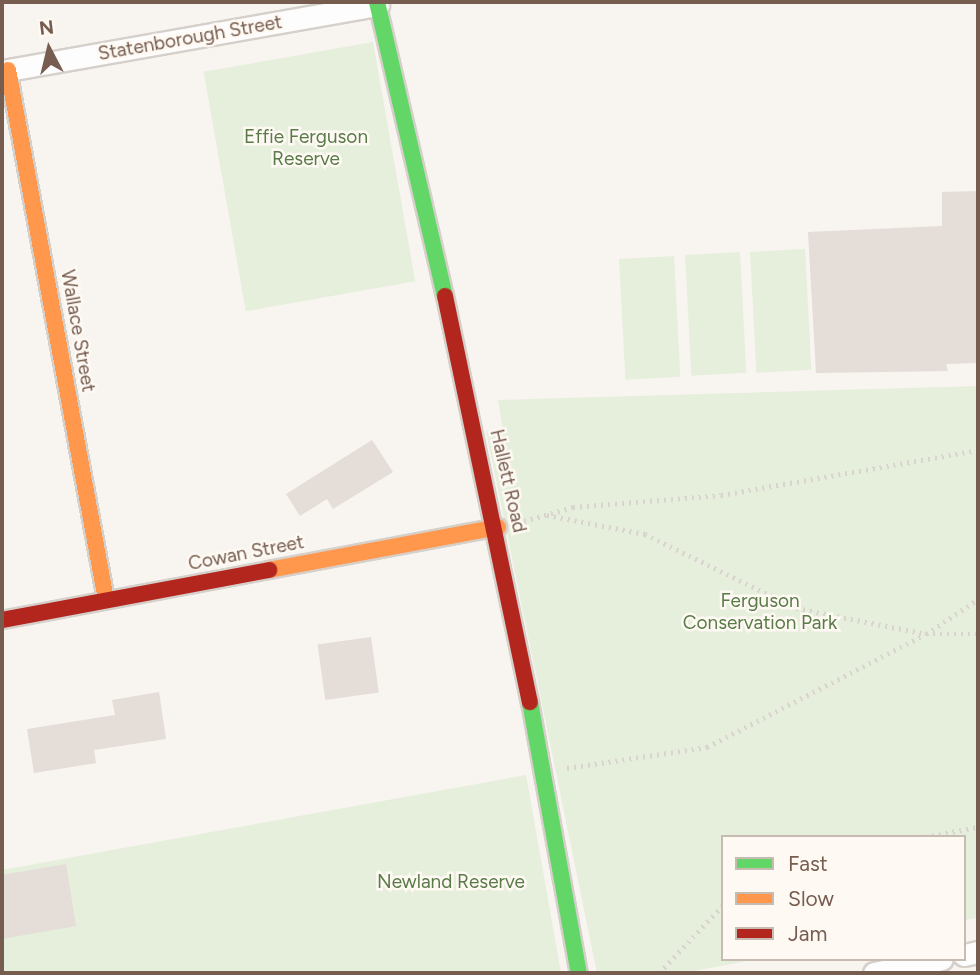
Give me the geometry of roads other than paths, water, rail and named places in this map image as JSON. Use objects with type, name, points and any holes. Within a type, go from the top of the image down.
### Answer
[{"type":"street","name":"Statenborough Street","points":[[5,70],[377,3]]},
{"type":"street","name":"Hallett Road","points":[[377,3],[498,527],[579,973]]},
{"type":"street","name":"Wallace Street","points":[[5,70],[106,600]]},
{"type":"street","name":"Cowan Street","points":[[2,620],[498,527]]},
{"type":"street","points":[[874,973],[932,961]]},
{"type":"park label","name":"Effie Ferguson Reserve","points":[[306,148]]},
{"type":"park label","name":"Ferguson Conservation Park","points":[[760,612]]},
{"type":"park label","name":"Newland Reserve","points":[[451,882]]}]
